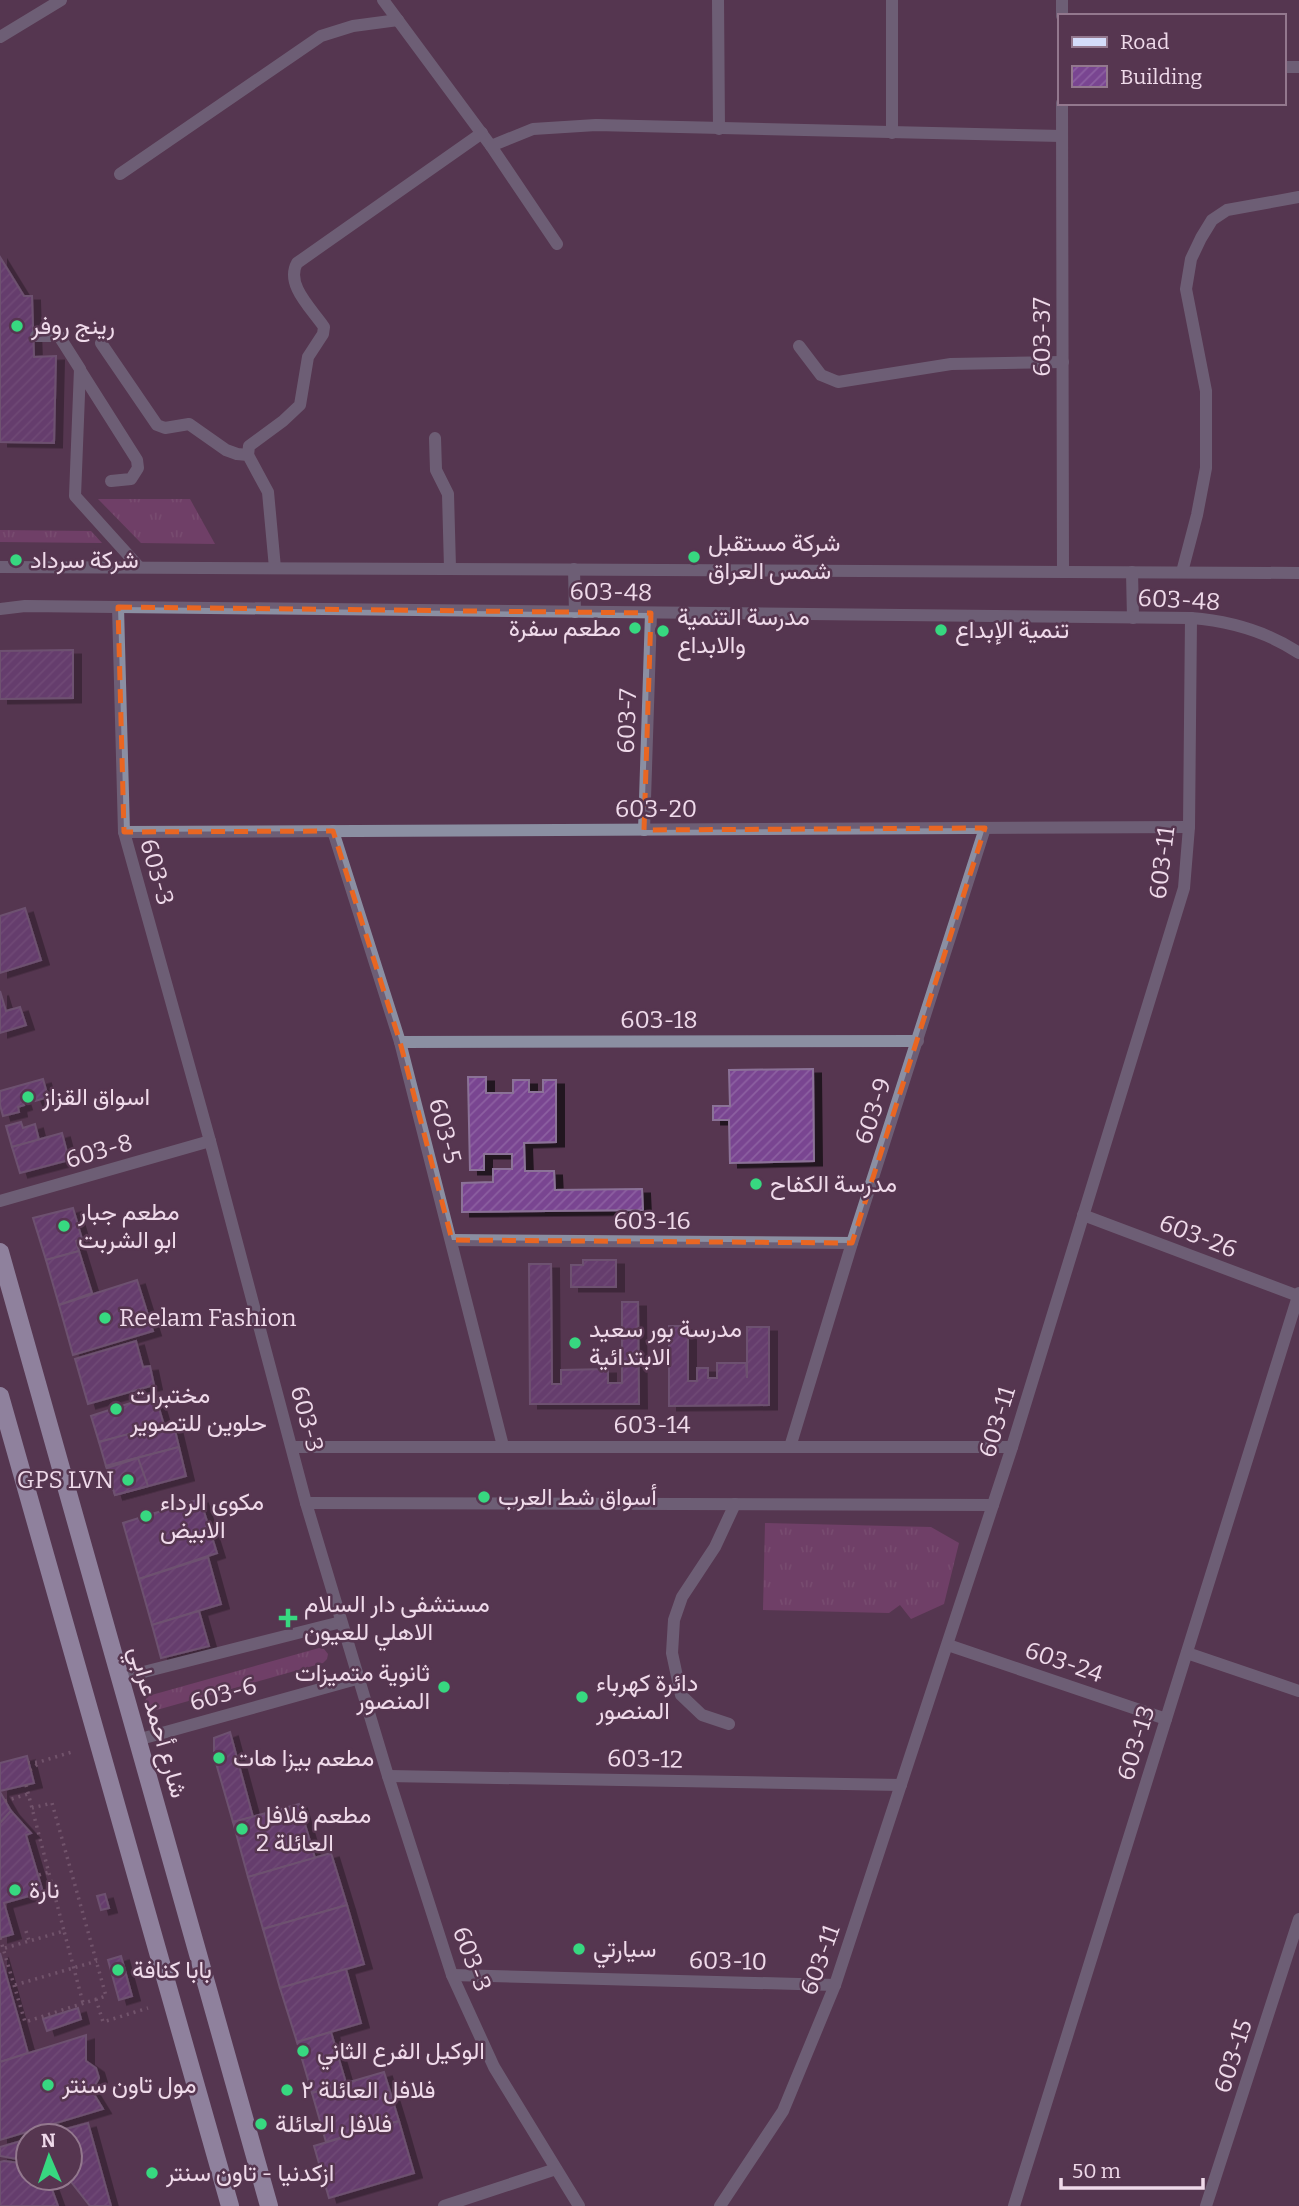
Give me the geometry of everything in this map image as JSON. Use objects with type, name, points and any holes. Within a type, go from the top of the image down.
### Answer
[{"type":"main road","name":"شارع أحمد عرابي","points":[[0,1252],[269,2206]]},
{"type":"main road","points":[[0,1396],[230,2206]]},
{"type":"street","points":[[0,37],[61,0]]},
{"type":"street","points":[[383,0],[482,133],[557,244]]},
{"type":"street","points":[[718,0],[719,129]]},
{"type":"street","points":[[892,0],[892,133]]},
{"type":"street","points":[[120,174],[321,36],[353,26],[398,20]]},
{"type":"street","name":"603-37","points":[[1062,105],[1063,571]]},
{"type":"street","points":[[491,146],[533,129],[596,125],[1062,136]]},
{"type":"street","points":[[275,568],[268,492],[248,455],[249,446],[300,405],[308,357],[323,334],[324,327],[293,281],[293,271],[297,263],[482,133]]},
{"type":"street","points":[[1182,572],[1206,468],[1206,391],[1186,289],[1191,259],[1212,220],[1227,210],[1299,197]]},
{"type":"street","points":[[36,336],[59,336],[136,460],[138,468],[131,479],[111,481]]},
{"type":"street","points":[[101,343],[157,425],[165,428],[189,424],[226,450],[248,455]]},
{"type":"street","points":[[799,346],[821,375],[838,382],[951,364],[1063,362]]},
{"type":"street","points":[[80,369],[75,496],[139,567]]},
{"type":"street","points":[[435,438],[436,470],[449,494],[450,568]]},
{"type":"street","name":"603-48","points":[[0,567],[1299,573]]},
{"type":"street","points":[[573,569],[575,612]]},
{"type":"street","points":[[1132,572],[1133,618]]},
{"type":"street","name":"603-48","points":[[0,609],[26,606],[1191,618],[1253,629],[1299,653]]},
{"type":"street","name":"603-3","points":[[118,607],[124,832],[293,1447],[306,1503],[388,1776],[452,1975],[494,2067],[579,2206]]},
{"type":"street","name":"603-7","points":[[644,830],[651,613]]},
{"type":"street","name":"603-11","points":[[720,2206],[783,2111],[835,1985],[1012,1447],[1184,888],[1189,827],[1191,618]]},
{"type":"street","name":"603-20","points":[[124,832],[1189,827]]},
{"type":"street","name":"603-9","points":[[790,1447],[985,828]]},
{"type":"street","name":"603-5","points":[[333,831],[400,1042],[503,1446]]},
{"type":"street","name":"603-18","points":[[400,1042],[918,1041]]},
{"type":"street","name":"603-8","points":[[0,1201],[210,1141]]},
{"type":"street","name":"603-26","points":[[1083,1215],[1298,1295]]},
{"type":"street","name":"603-16","points":[[452,1240],[852,1244]]},
{"type":"street","name":"603-13","points":[[1014,2206],[1298,1295]]},
{"type":"street","name":"603-14","points":[[293,1447],[1012,1447]]},
{"type":"street","points":[[306,1503],[993,1505]]},
{"type":"street","points":[[729,1724],[702,1715],[681,1695],[672,1653],[674,1620],[682,1597],[715,1547],[735,1504]]},
{"type":"street","name":"603-6","points":[[120,1678],[341,1622]]},
{"type":"street","name":"603-24","points":[[948,1644],[1166,1719]]},
{"type":"street","points":[[1187,1653],[1299,1691]]},
{"type":"street","name":"603-6","points":[[137,1740],[360,1678]]},
{"type":"street","name":"603-12","points":[[388,1776],[901,1785]]},
{"type":"street","name":"603-15","points":[[1206,2206],[1299,1919]]},
{"type":"street","name":"603-10","points":[[452,1975],[835,1985]]},
{"type":"street","points":[[444,2206],[556,2169]]},
{"type":"path","points":[[28,1763],[75,1751]]},
{"type":"path","points":[[30,1770],[39,1762]]},
{"type":"path","points":[[26,1785],[83,2003]]},
{"type":"path","points":[[5,1801],[28,1794]]},
{"type":"path","points":[[0,1938],[25,2022],[106,1996],[52,1803],[32,1808]]},
{"type":"path","points":[[39,1875],[48,1871]]},
{"type":"path","points":[[26,1930],[29,1941]]},
{"type":"path","points":[[5,1948],[64,1931]]},
{"type":"path","points":[[15,1985],[97,1961]]},
{"type":"path","points":[[96,1999],[103,2022],[148,2008]]},
{"type":"highlighted area","points":[[118,607],[651,613],[644,830],[985,828],[852,1243],[452,1240],[400,1042],[333,831],[124,832]]},
{"type":"green space","points":[[98,499],[190,499],[215,544],[141,543]]},
{"type":"green space","points":[[0,530],[91,531],[102,543],[0,542]]},
{"type":"green space","points":[[765,1523],[931,1527],[959,1543],[944,1604],[911,1619],[900,1605],[889,1613],[763,1610]]},
{"type":"green space","points":[[319,1648],[328,1654],[323,1663],[153,1711],[145,1709],[143,1704],[148,1696]]},
{"type":"building","name":"رينج روفر","points":[[0,257],[24,296],[32,296],[34,357],[56,356],[54,443],[0,442]]},
{"type":"building","points":[[73,650],[73,698],[0,699],[0,651]]},
{"type":"building","points":[[25,908],[41,960],[0,973],[0,916]]},
{"type":"building","points":[[0,991],[6,1011],[20,1007],[26,1025],[0,1033]]},
{"type":"building","points":[[813,1069],[814,1161],[730,1163],[729,1120],[713,1120],[713,1106],[730,1106],[729,1070]]},
{"type":"building","points":[[468,1077],[486,1077],[486,1093],[513,1093],[513,1080],[529,1080],[529,1092],[543,1092],[543,1080],[556,1080],[556,1142],[524,1143],[525,1171],[554,1171],[555,1190],[642,1189],[643,1210],[462,1212],[462,1183],[493,1182],[493,1169],[512,1169],[512,1154],[484,1154],[484,1170],[470,1170]]},
{"type":"building","points":[[43,1079],[48,1097],[35,1101],[32,1093],[21,1096],[24,1105],[18,1107],[19,1112],[3,1116],[0,1091]]},
{"type":"building","points":[[21,1122],[23,1128],[35,1124],[39,1140],[12,1147],[6,1126]]},
{"type":"building","points":[[62,1133],[69,1160],[20,1173],[12,1147]]},
{"type":"building","points":[[73,1208],[82,1239],[76,1241],[79,1251],[46,1260],[33,1218]]},
{"type":"building","points":[[79,1251],[92,1293],[59,1305],[46,1260]]},
{"type":"building","points":[[583,1260],[616,1260],[616,1287],[571,1287],[571,1265],[583,1265]]},
{"type":"building","points":[[529,1264],[551,1264],[552,1384],[561,1384],[561,1370],[608,1369],[608,1383],[622,1383],[622,1302],[638,1302],[639,1404],[530,1404]]},
{"type":"building","name":"Reelam Fashion","points":[[137,1280],[153,1331],[73,1355],[59,1305]]},
{"type":"building","points":[[669,1326],[688,1326],[688,1381],[697,1381],[697,1368],[708,1368],[708,1378],[717,1378],[717,1363],[746,1363],[747,1378],[747,1327],[769,1327],[769,1405],[669,1406]]},
{"type":"building","points":[[136,1341],[143,1367],[150,1366],[154,1385],[88,1404],[75,1359]]},
{"type":"building","points":[[155,1395],[164,1425],[99,1442],[91,1416]]},
{"type":"building","points":[[173,1422],[179,1447],[106,1466],[99,1442]]},
{"type":"building","points":[[179,1447],[186,1476],[115,1495],[106,1466]]},
{"type":"building","name":"GPS LVN","points":[[138,1458],[148,1486],[115,1495],[107,1468]]},
{"type":"building","points":[[200,1499],[217,1553],[139,1579],[123,1523]]},
{"type":"building","points":[[208,1557],[221,1604],[152,1625],[139,1579]]},
{"type":"building","points":[[199,1611],[209,1646],[161,1658],[152,1625]]},
{"type":"building","points":[[230,1732],[253,1817],[233,1822],[214,1756],[214,1738]]},
{"type":"building","points":[[27,1756],[34,1783],[0,1791],[0,1763]]},
{"type":"building","points":[[0,1792],[11,1811],[0,1823]]},
{"type":"building","points":[[299,1804],[315,1858],[248,1877],[233,1822]]},
{"type":"building","points":[[11,1811],[31,1833],[26,1835],[43,1892],[4,1903],[13,1934],[0,1938],[0,1823]]},
{"type":"building","points":[[331,1853],[347,1905],[263,1929],[248,1877]]},
{"type":"building","points":[[105,1894],[109,1908],[101,1910],[97,1896]]},
{"type":"building","points":[[347,1905],[364,1964],[280,1988],[263,1929]]},
{"type":"building","points":[[0,1953],[28,2053],[0,2062]]},
{"type":"building","points":[[121,1956],[132,1996],[119,2000],[108,1960]]},
{"type":"building","points":[[346,1969],[361,2023],[297,2042],[280,1988]]},
{"type":"building","points":[[78,2008],[81,2019],[47,2031],[43,2019]]},
{"type":"building","points":[[331,2032],[346,2083],[312,2093],[297,2042]]},
{"type":"building","name":"مول تاون سنتر","points":[[86,2035],[86,2061],[96,2068],[99,2078],[92,2091],[103,2109],[60,2122],[14,2122],[14,2136],[0,2140],[0,2062]]},
{"type":"building","points":[[384,2072],[399,2121],[326,2142],[312,2093]]},
{"type":"building","points":[[399,2121],[414,2173],[329,2198],[314,2146]]},
{"type":"building","points":[[88,2123],[111,2206],[90,2206],[79,2192],[84,2192],[84,2124]]},
{"type":"building","points":[[14,2143],[14,2158],[0,2156],[0,2147]]},
{"type":"building","points":[[0,2162],[14,2162],[14,2192],[53,2192],[58,2206],[0,2206]]},
{"type":"place","name":"رينج روفر","points":[[17,326]]},
{"type":"place","name":"شركة مستقبل شمس العراق","points":[[694,557]]},
{"type":"place","name":"شركة سرداد","points":[[16,560]]},
{"type":"place","name":"مطعم سفرة","points":[[635,628]]},
{"type":"place","name":"تنمية الإبداع","points":[[941,630]]},
{"type":"place","name":"مدرسة التنمية والابداع","points":[[663,631]]},
{"type":"place","name":"اسواق القزاز","points":[[28,1097]]},
{"type":"place","name":"مدرسة الكفاح","points":[[756,1184]]},
{"type":"place","name":"مطعم جبار ابو الشربت","points":[[64,1226]]},
{"type":"place","name":"Reelam Fashion","points":[[105,1318]]},
{"type":"place","name":"مدرسة بور سعيد الابتدائية","points":[[575,1343]]},
{"type":"place","name":"مختبرات حلوين للتصوير","points":[[116,1409]]},
{"type":"place","name":"GPS LVN","points":[[128,1480]]},
{"type":"place","name":"أسواق شط العرب","points":[[484,1497]]},
{"type":"place","name":"مكوى الرداء الابيض","points":[[146,1516]]},
{"type":"place","name":"مستشفى دار السلام الاهلي للعيون","points":[[288,1618]]},
{"type":"place","name":"ثانوية متميزات المنصور","points":[[444,1687]]},
{"type":"place","name":"دائرة كهرباء المنصور","points":[[582,1697]]},
{"type":"place","name":"مطعم بيزا هات","points":[[219,1758]]},
{"type":"place","name":"مطعم فلافل العائلة 2","points":[[242,1829]]},
{"type":"place","name":"نارة","points":[[15,1890]]},
{"type":"place","name":"سيارتي","points":[[579,1949]]},
{"type":"place","name":"بابا كنافة","points":[[118,1970]]},
{"type":"place","name":"الوكيل الفرع الثاني","points":[[303,2051]]},
{"type":"place","name":"مول تاون سنتر","points":[[48,2085]]},
{"type":"place","name":"فلافل العائلة ٢","points":[[287,2090]]},
{"type":"place","name":"فلافل العائلة","points":[[261,2124]]},
{"type":"place","name":"ازكدنيا - تاون سنتر","points":[[152,2173]]}]
